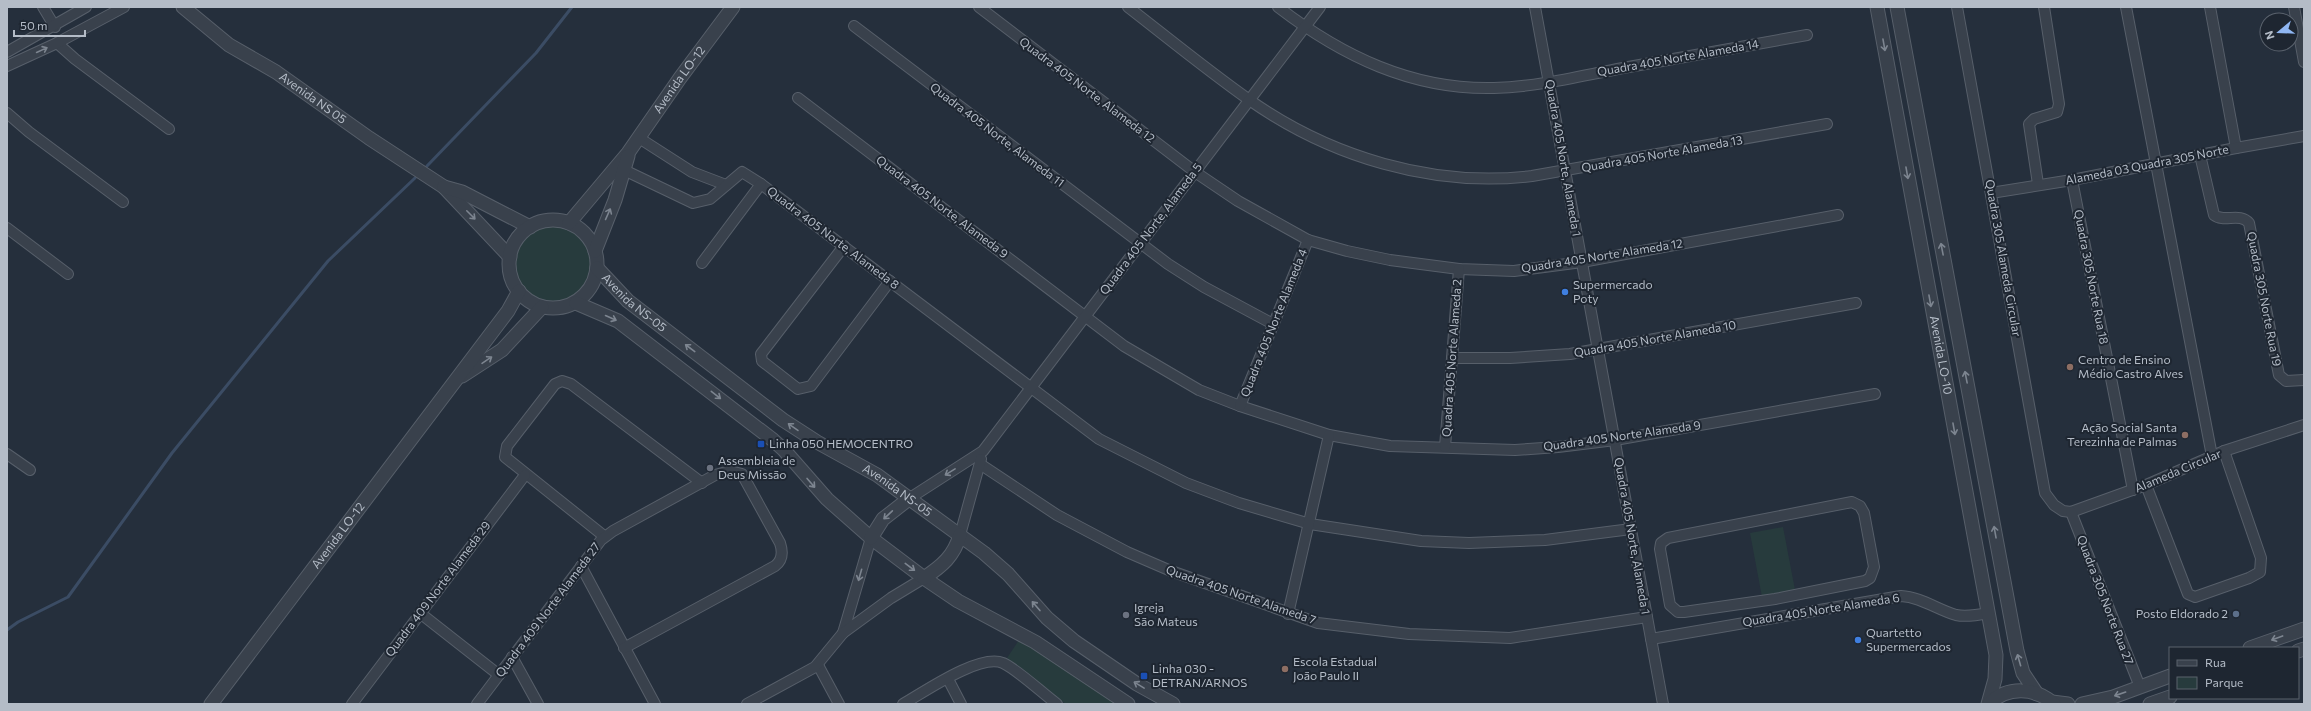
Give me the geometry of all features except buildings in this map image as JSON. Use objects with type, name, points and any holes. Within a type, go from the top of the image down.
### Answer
[{"type":"street","points":[[43,7],[55,27]]},
{"type":"street","points":[[7,52],[55,27],[86,7]]},
{"type":"street","points":[[7,66],[57,43],[124,7]]},
{"type":"street","name":"Avenida NS 05","points":[[182,7],[229,46],[276,72],[369,138],[444,187],[510,257]]},
{"type":"street","name":"Avenida LO-12","points":[[569,223],[628,153],[680,78],[733,7]]},
{"type":"street","name":"Quadra 405 Norte, Alameda 12","points":[[978,7],[1195,172]]},
{"type":"street","name":"Quadra 405 Norte Alameda 13","points":[[1128,7],[1249,100],[1330,144],[1393,167],[1445,176],[1483,179],[1517,178],[1566,172],[1827,124]]},
{"type":"street","name":"Quadra 405 Norte Alameda 14","points":[[1278,7],[1305,27],[1365,62],[1418,80],[1451,86],[1494,88],[1549,82],[1807,35]]},
{"type":"street","name":"Quadra 405 Norte, Alameda 5","points":[[983,451],[1320,7]]},
{"type":"street","name":"Quadra 405 Norte, Alameda 1","points":[[1536,7],[1663,704]]},
{"type":"street","name":"Avenida LO-10","points":[[1877,7],[1996,663],[1994,686],[1988,704]]},
{"type":"street","name":"Avenida LO-10","points":[[1897,7],[2017,652],[2023,672],[2038,694]]},
{"type":"street","name":"Quadra 305 Alameda Circular","points":[[1957,7],[2045,493],[2054,505],[2063,511],[2071,512]]},
{"type":"street","points":[[2038,184],[2029,124],[2034,119],[2057,112],[2059,104],[2044,7]]},
{"type":"street","points":[[2126,7],[2154,164],[2212,456]]},
{"type":"street","points":[[2210,7],[2236,148]]},
{"type":"street","points":[[2294,7],[2304,62]]},
{"type":"street","name":"Quadra 405 Norte, Alameda 11","points":[[854,26],[1168,264],[1204,287],[1273,324]]},
{"type":"street","points":[[57,43],[75,59],[169,129]]},
{"type":"street","name":"Quadra 405 Norte, Alameda 9","points":[[798,98],[1085,316]]},
{"type":"street","points":[[7,113],[29,132],[123,202]]},
{"type":"street","name":"Alameda 03 Quadra 305 Norte","points":[[1991,193],[2038,184],[2072,180],[2304,136]]},
{"type":"street","points":[[639,138],[692,172],[726,185]]},
{"type":"street","name":"Avenida LO-12","points":[[595,251],[624,170],[628,153]]},
{"type":"street","name":"Quadra 305 Norte Rua 19","points":[[2200,155],[2214,215],[2220,218],[2242,218],[2249,223],[2279,375],[2286,381],[2304,380]]},
{"type":"street","name":"Quadra 405 Norte, Alameda 8","points":[[624,170],[693,203],[710,199],[742,172],[761,184],[844,246],[1099,439],[1186,483],[1239,502],[1310,524],[1421,541],[1469,543],[1545,540],[1631,529]]},
{"type":"street","name":"Quadra 405 Norte Alameda 12","points":[[1195,172],[1238,201],[1308,240],[1390,260],[1459,269],[1514,271],[1582,262],[1838,215]]},
{"type":"street","name":"Quadra 305 Norte Rua 18","points":[[2072,180],[2133,490]]},
{"type":"street","points":[[702,263],[761,184]]},
{"type":"street","name":"Avenida NS 05","points":[[444,187],[462,192],[530,227]]},
{"type":"street","points":[[556,220],[569,223],[580,230],[589,239],[595,251],[597,268],[596,276],[590,289],[576,303],[554,309],[542,307],[529,301],[519,291],[513,281],[510,269],[510,257],[514,245],[530,227],[542,222],[556,220]]},
{"type":"street","points":[[7,228],[68,274]]},
{"type":"street","name":"Quadra 405 Norte Alameda 4","points":[[1240,406],[1308,240]]},
{"type":"street","points":[[844,246],[761,354],[762,362],[798,389],[811,386],[890,281]]},
{"type":"street","name":"Avenida NS-05","points":[[597,268],[628,301],[783,420],[817,442],[866,468],[910,498],[999,564],[1040,611],[1065,634],[1115,670],[1173,704]]},
{"type":"street","name":"Quadra 405 Norte Alameda 2","points":[[1445,447],[1459,269]]},
{"type":"street","name":"Avenida LO-12","points":[[211,704],[508,310],[519,291]]},
{"type":"street","name":"Avenida NS-05","points":[[576,303],[618,321],[773,440],[784,450],[826,499],[871,538],[924,578],[958,601],[1035,642],[1128,704]]},
{"type":"street","name":"Quadra 405 Norte Alameda 10","points":[[1452,358],[1522,358],[1598,350],[1856,303]]},
{"type":"street","name":"Avenida LO-12","points":[[454,382],[502,350],[542,307]]},
{"type":"street","name":"Quadra 405 Norte Alameda 9","points":[[1085,316],[1124,346],[1199,390],[1240,406],[1329,435],[1390,446],[1515,450],[1558,447],[1615,440],[1875,394]]},
{"type":"street","points":[[604,536],[508,462],[504,454],[507,446],[551,389],[562,381],[571,384],[702,483]]},
{"type":"street","name":"Alameda Circular","points":[[2071,512],[2146,485],[2224,451],[2303,428]]},
{"type":"street","points":[[1288,614],[1310,524],[1329,435]]},
{"type":"street","points":[[844,633],[871,538],[883,519],[910,498],[983,451]]},
{"type":"street","points":[[747,704],[818,665],[844,633],[891,598],[924,578],[948,560],[957,545],[983,451]]},
{"type":"street","points":[[2146,485],[2184,588],[2188,594],[2194,597],[2249,578],[2260,572],[2261,558],[2224,451]]},
{"type":"street","points":[[7,454],[30,470]]},
{"type":"street","name":"Quadra 405 Norte Alameda 7","points":[[980,464],[1057,515],[1127,552],[1170,571],[1288,614],[1318,623],[1410,634],[1510,638],[1647,617]]},
{"type":"street","name":"Quadra 409 Norte Alameda 27","points":[[477,704],[604,536],[723,472],[733,471],[741,473],[780,543],[782,556],[775,566],[624,648]]},
{"type":"street","name":"Quadra 409 Norte Alameda 29","points":[[352,704],[525,475]]},
{"type":"street","points":[[1852,502],[1860,506],[1864,513],[1874,567],[1870,578],[1865,581],[1775,600],[1678,612],[1670,605],[1660,549],[1661,543],[1668,538],[1796,512],[1852,502]]},
{"type":"street","name":"Quadra 305 Norte Rua 27","points":[[2071,512],[2140,687]]},
{"type":"street","points":[[581,566],[655,704]]},
{"type":"street","name":"Quadra 405 Norte Alameda 6","points":[[1651,640],[1901,596],[1915,599],[1957,615],[1968,616],[1988,613]]},
{"type":"street","points":[[1775,600],[1778,617]]},
{"type":"street","points":[[420,613],[499,675]]},
{"type":"street","points":[[2253,647],[2304,628]]},
{"type":"street","points":[[512,658],[538,704]]},
{"type":"street","points":[[902,704],[979,663],[988,661],[999,662],[1056,704]]},
{"type":"street","points":[[818,665],[839,704]]},
{"type":"street","points":[[2082,704],[2109,698],[2169,676]]},
{"type":"street","points":[[948,679],[961,704]]},
{"type":"street","name":"Avenida LO-12","points":[[218,704],[223,689]]},
{"type":"street","points":[[1988,704],[1999,696],[2013,692],[2038,694],[2053,703],[2068,704]]},
{"type":"street","points":[[2150,704],[2169,697]]},
{"type":"green space","points":[[545,226],[561,226],[575,232],[586,243],[592,257],[592,273],[586,287],[575,298],[561,304],[545,304],[531,298],[520,287],[514,273],[514,257],[520,243],[531,232]]},
{"type":"green space","points":[[1783,527],[1795,590],[1762,597],[1750,533]]},
{"type":"green space","points":[[1019,640],[1068,671],[1115,704],[1066,704],[1007,658]]},
{"type":"waterway","points":[[427,166],[536,53],[572,7]]},
{"type":"waterway","points":[[7,630],[18,622],[68,597],[172,453],[328,261],[415,178]]},
{"type":"place","name":"Supermercado Poty","points":[[1565,292]]},
{"type":"place","name":"Centro de Ensino Médio Castro Alves","points":[[2070,367]]},
{"type":"place","name":"Ação Social Santa Terezinha de Palmas","points":[[2185,435]]},
{"type":"place","name":"Linha 050 HEMOCENTRO","points":[[761,444]]},
{"type":"place","name":"Assembleia de Deus Missão","points":[[710,468]]},
{"type":"place","name":"Posto Eldorado 2","points":[[2236,614]]},
{"type":"place","name":"Igreja São Mateus","points":[[1126,615]]},
{"type":"place","name":"Quartetto Supermercados","points":[[1858,640]]},
{"type":"place","name":"Escola Estadual João Paulo II","points":[[1285,669]]},
{"type":"place","name":"Linha 030 - DETRAN/ARNOS","points":[[1144,676]]}]
